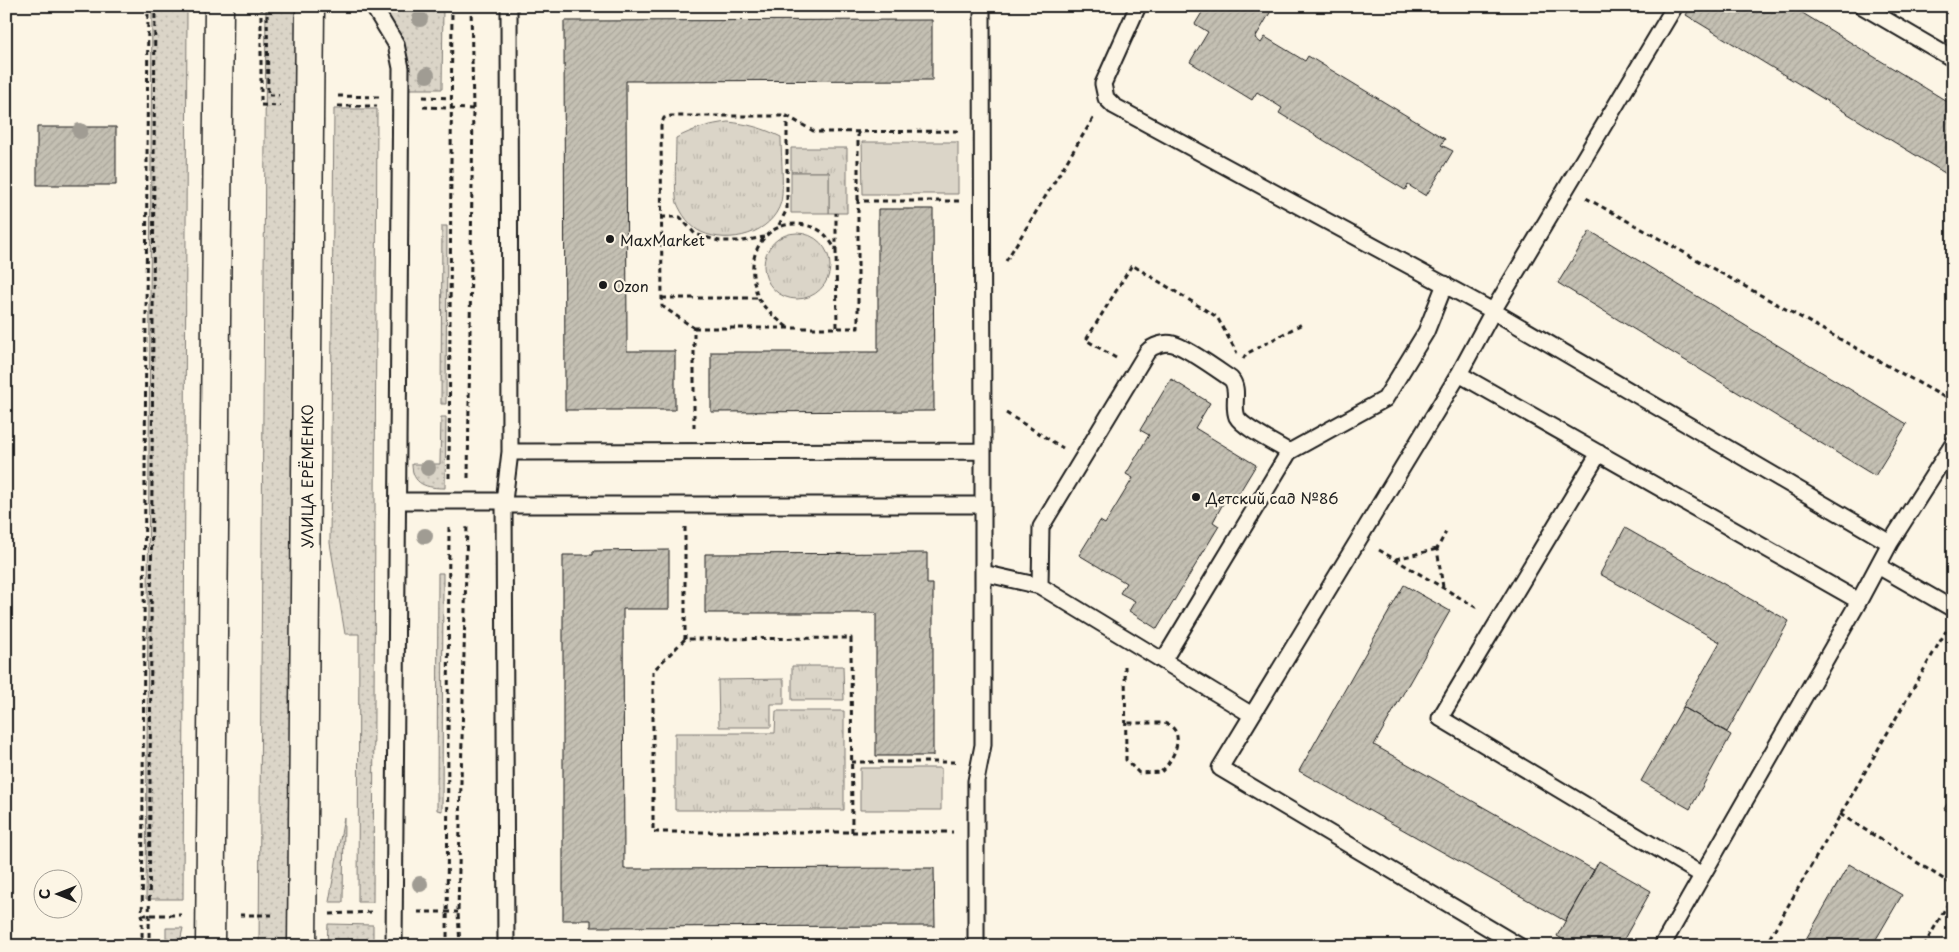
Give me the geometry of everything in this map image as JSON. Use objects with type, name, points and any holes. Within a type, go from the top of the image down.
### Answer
[{"type":"street","points":[[210,946],[219,6]]},
{"type":"street","name":"УЛИЦА ЕРЁМЕНКО","points":[[302,946],[310,6]]},
{"type":"lane","points":[[373,6],[396,44],[401,68],[394,946]]},
{"type":"lane","points":[[506,946],[504,503],[510,452],[509,6]]},
{"type":"lane","points":[[976,946],[976,782],[983,745],[982,6]]},
{"type":"lane","points":[[1138,6],[1103,84],[1106,98],[1114,106],[1493,311],[1890,543]]},
{"type":"lane","points":[[1520,946],[1220,768],[1459,374],[1493,311],[1675,6]]},
{"type":"lane","points":[[1862,6],[1953,60]]},
{"type":"lane","points":[[1163,661],[1289,452],[1386,399],[1426,332],[1445,284]]},
{"type":"lane","points":[[1040,586],[1041,527],[1150,348],[1166,343],[1177,346],[1231,379],[1235,387],[1235,408],[1241,423],[1289,452]]},
{"type":"lane","points":[[1459,374],[1859,601]]},
{"type":"lane","points":[[1662,946],[1859,601],[1890,543],[1953,444]]},
{"type":"lane","points":[[510,452],[983,451]]},
{"type":"lane","points":[[1598,453],[1440,718],[1702,875]]},
{"type":"lane","points":[[397,501],[685,505],[983,505]]},
{"type":"lane","points":[[1878,566],[1953,609]]},
{"type":"lane","points":[[983,573],[1040,586],[1252,715]]},
{"type":"path","points":[[142,946],[148,6]]},
{"type":"path","points":[[149,946],[155,6]]},
{"type":"path","points":[[1006,263],[1106,98]]},
{"type":"path","points":[[858,132],[858,328],[694,328],[662,306],[661,125],[664,118],[671,116],[787,116],[815,132],[982,131]]},
{"type":"path","points":[[779,226],[787,208],[787,116]]},
{"type":"path","points":[[1568,188],[1953,402]]},
{"type":"path","points":[[858,201],[982,201]]},
{"type":"path","points":[[836,213],[837,328]]},
{"type":"path","points":[[661,217],[680,217],[695,234],[719,241],[743,241],[764,237]]},
{"type":"path","points":[[788,328],[773,316],[758,298],[752,276],[754,253],[764,237],[779,226],[796,224],[816,229],[829,239],[836,250]]},
{"type":"path","points":[[1136,370],[1086,340],[1132,265],[1217,317],[1242,362],[1246,354],[1304,323]]},
{"type":"path","points":[[662,298],[758,298]]},
{"type":"path","points":[[694,328],[694,452]]},
{"type":"path","points":[[1028,427],[1082,460]]},
{"type":"path","points":[[685,505],[685,639]]},
{"type":"path","points":[[1443,588],[1437,549],[1446,532]]},
{"type":"path","points":[[1360,538],[1498,621]]},
{"type":"path","points":[[1395,559],[1437,549]]},
{"type":"path","points":[[1766,946],[1948,628]]},
{"type":"path","points":[[852,832],[851,638],[685,639],[653,671],[653,832],[852,832],[976,832]]},
{"type":"path","points":[[1125,638],[1126,755],[1129,763],[1139,773],[1161,772],[1177,747],[1177,736],[1173,728],[1164,723],[1126,723]]},
{"type":"path","points":[[851,762],[961,762]]},
{"type":"path","points":[[1840,814],[1953,885]]},
{"type":"path","points":[[1924,946],[1953,895]]},
{"type":"green space","points":[[152,6],[187,6],[183,899],[146,899]]},
{"type":"green space","points":[[266,6],[307,6],[300,946],[259,946]]},
{"type":"green space","points":[[383,6],[443,6],[442,89],[407,89],[404,47],[395,26]]},
{"type":"green space","points":[[334,109],[377,109],[373,902],[358,902],[359,634],[345,634],[330,543]]},
{"type":"green space","points":[[728,122],[755,127],[781,137],[781,202],[769,222],[748,234],[736,237],[712,236],[693,227],[677,203],[676,190],[676,138],[702,127]]},
{"type":"green space","points":[[862,142],[958,142],[958,194],[863,194]]},
{"type":"green space","points":[[791,148],[847,148],[847,213],[829,213],[829,172],[791,172]]},
{"type":"green space","points":[[791,172],[829,172],[829,213],[791,213]]},
{"type":"green space","points":[[442,226],[447,226],[446,404],[441,404]]},
{"type":"green space","points":[[797,233],[810,235],[825,248],[828,253],[830,266],[828,279],[815,294],[810,297],[797,299],[784,297],[769,284],[766,279],[764,266],[766,253],[779,238],[784,235]]},
{"type":"green space","points":[[441,417],[446,417],[445,488],[422,484],[415,477],[412,464],[440,464]]},
{"type":"green space","points":[[438,573],[443,573],[442,811],[437,810]]},
{"type":"green space","points":[[792,666],[843,666],[844,700],[792,700]]},
{"type":"green space","points":[[784,679],[784,704],[771,704],[771,727],[719,727],[718,680]]},
{"type":"green space","points":[[776,711],[844,711],[844,810],[675,810],[675,733],[775,733]]},
{"type":"green space","points":[[860,768],[941,768],[941,810],[860,810]]},
{"type":"green space","points":[[344,817],[343,902],[329,902]]},
{"type":"green space","points":[[328,924],[373,925],[373,946],[327,946]]},
{"type":"green space","points":[[166,928],[183,928],[179,946],[166,946]]},
{"type":"building","points":[[1206,6],[1274,6],[1255,38],[1261,43],[1265,37],[1305,61],[1308,56],[1445,139],[1441,145],[1453,151],[1426,196],[1408,185],[1405,190],[1279,113],[1282,108],[1257,92],[1252,100],[1190,62],[1208,32],[1195,24]]},
{"type":"building","points":[[1691,6],[1791,6],[1953,105],[1953,178],[1686,15]]},
{"type":"building","points":[[932,20],[932,80],[626,81],[627,351],[675,351],[675,410],[565,410],[564,21]]},
{"type":"building","points":[[37,127],[116,127],[116,185],[37,185]]},
{"type":"building","points":[[878,209],[933,209],[934,411],[711,412],[711,352],[878,352]]},
{"type":"building","points":[[1590,231],[1907,424],[1875,476],[1558,283]]},
{"type":"building","points":[[1953,267],[1953,285],[1945,280]]},
{"type":"building","points":[[1171,379],[1210,403],[1195,428],[1256,465],[1233,503],[1226,498],[1213,522],[1219,526],[1157,629],[1129,611],[1135,601],[1120,593],[1126,583],[1079,555],[1100,521],[1105,524],[1133,478],[1126,474],[1149,435],[1140,430]]},
{"type":"building","points":[[1625,528],[1789,621],[1727,732],[1683,707],[1720,642],[1600,574]]},
{"type":"building","points":[[669,550],[669,609],[623,609],[624,869],[934,868],[935,926],[591,927],[591,920],[563,920],[563,555],[593,555],[593,551]]},
{"type":"building","points":[[927,553],[927,584],[933,584],[933,756],[876,756],[876,613],[705,613],[705,554]]},
{"type":"building","points":[[1404,585],[1450,611],[1374,745],[1594,870],[1565,921],[1299,771]]},
{"type":"building","points":[[1683,707],[1731,735],[1690,809],[1641,781]]},
{"type":"building","points":[[1953,794],[1953,814],[1944,809]]},
{"type":"building","points":[[1599,861],[1651,891],[1620,946],[1574,946],[1557,936]]},
{"type":"building","points":[[1849,864],[1902,895],[1872,946],[1802,946]]},
{"type":"place","name":"MaxMarket","points":[[610,239]]},
{"type":"place","name":"Ozon","points":[[603,285]]},
{"type":"place","name":"Детский сад №86","points":[[1196,497]]}]
